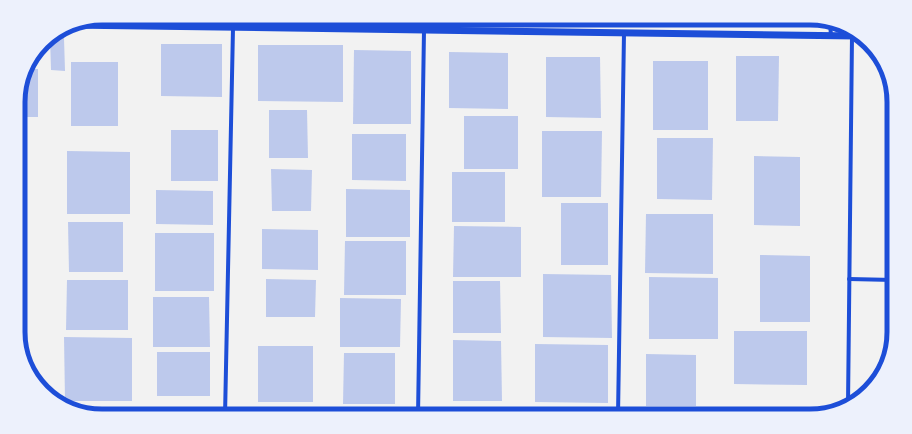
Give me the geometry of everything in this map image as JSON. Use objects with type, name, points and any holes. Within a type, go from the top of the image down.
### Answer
[{"type":"street","points":[[97,26],[850,36]]},
{"type":"street","points":[[225,409],[233,28]]},
{"type":"street","points":[[830,28],[831,36]]},
{"type":"street","points":[[418,409],[424,30]]},
{"type":"street","points":[[618,409],[624,33]]},
{"type":"street","points":[[848,399],[854,39]]},
{"type":"street","points":[[849,280],[887,280]]},
{"type":"building","points":[[59,38],[64,38],[65,71],[51,70],[50,45]]},
{"type":"building","points":[[161,44],[222,44],[222,97],[161,96]]},
{"type":"building","points":[[258,45],[343,45],[343,102],[258,101]]},
{"type":"building","points":[[354,50],[411,51],[411,124],[353,124]]},
{"type":"building","points":[[449,52],[508,53],[508,109],[449,108]]},
{"type":"building","points":[[736,56],[779,56],[778,121],[736,121]]},
{"type":"building","points":[[546,57],[600,57],[601,118],[546,117]]},
{"type":"building","points":[[653,61],[708,61],[708,130],[653,130]]},
{"type":"building","points":[[71,62],[118,62],[118,126],[71,126]]},
{"type":"building","points":[[32,69],[38,69],[38,117],[25,117],[25,97]]},
{"type":"building","points":[[269,110],[307,110],[308,158],[269,158]]},
{"type":"building","points":[[464,116],[518,116],[518,169],[464,169]]},
{"type":"building","points":[[171,130],[218,130],[218,181],[171,181]]},
{"type":"building","points":[[542,131],[602,131],[601,197],[542,197]]},
{"type":"building","points":[[352,134],[406,134],[406,181],[352,180]]},
{"type":"building","points":[[657,138],[713,138],[712,200],[657,199]]},
{"type":"building","points":[[67,151],[130,152],[130,214],[67,214]]},
{"type":"building","points":[[754,156],[800,157],[800,226],[754,225]]},
{"type":"building","points":[[271,169],[312,170],[311,211],[272,211]]},
{"type":"building","points":[[452,172],[505,172],[505,222],[452,222]]},
{"type":"building","points":[[346,189],[410,190],[410,237],[346,237]]},
{"type":"building","points":[[156,190],[213,191],[213,225],[156,224]]},
{"type":"building","points":[[561,203],[608,203],[608,265],[561,265]]},
{"type":"building","points":[[646,214],[713,214],[713,274],[645,273]]},
{"type":"building","points":[[68,222],[123,222],[123,272],[69,272]]},
{"type":"building","points":[[454,226],[521,227],[521,277],[453,277]]},
{"type":"building","points":[[262,229],[318,230],[318,270],[262,269]]},
{"type":"building","points":[[155,233],[214,233],[214,291],[155,291]]},
{"type":"building","points":[[345,241],[406,241],[406,295],[344,295]]},
{"type":"building","points":[[760,255],[810,256],[810,322],[760,322]]},
{"type":"building","points":[[543,274],[611,275],[612,338],[543,337]]},
{"type":"building","points":[[649,277],[718,278],[718,339],[649,339]]},
{"type":"building","points":[[266,279],[316,280],[315,317],[266,317]]},
{"type":"building","points":[[67,280],[128,280],[128,330],[66,330]]},
{"type":"building","points":[[453,281],[500,281],[501,333],[453,333]]},
{"type":"building","points":[[153,297],[209,297],[210,347],[153,347]]},
{"type":"building","points":[[340,298],[401,299],[400,347],[340,347]]},
{"type":"building","points":[[734,331],[807,331],[807,385],[734,384]]},
{"type":"building","points":[[64,337],[132,338],[132,401],[65,400]]},
{"type":"building","points":[[453,340],[501,341],[502,401],[453,401]]},
{"type":"building","points":[[535,344],[608,345],[608,403],[535,402]]},
{"type":"building","points":[[258,346],[313,346],[313,402],[258,402]]},
{"type":"building","points":[[157,352],[210,352],[210,396],[157,396]]},
{"type":"building","points":[[344,353],[395,353],[395,404],[343,404]]},
{"type":"building","points":[[646,354],[696,355],[696,406],[646,406]]}]
